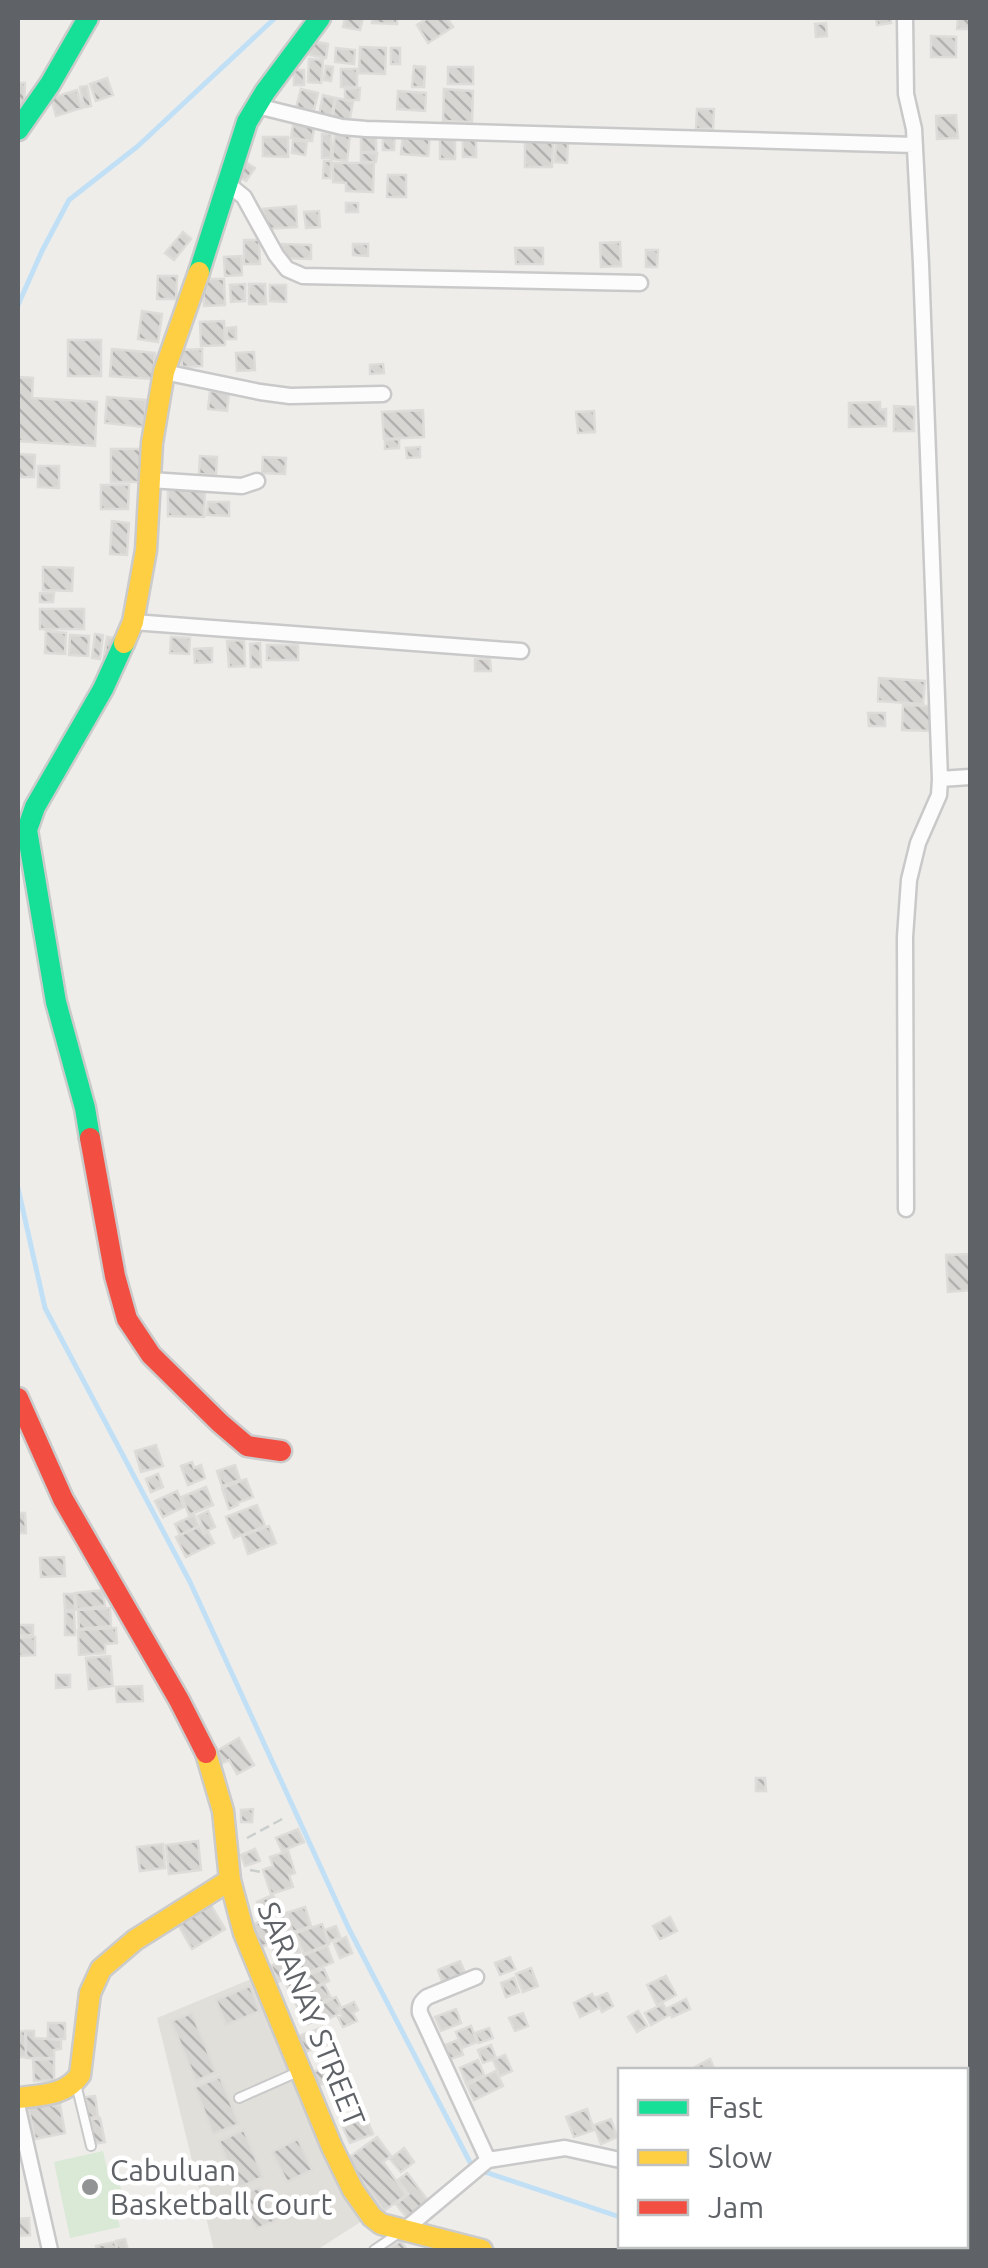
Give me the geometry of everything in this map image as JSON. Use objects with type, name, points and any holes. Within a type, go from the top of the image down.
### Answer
[{"type":"street","points":[[18,130],[88,18]]},
{"type":"street","points":[[281,1451],[247,1446],[220,1424],[152,1355],[128,1319],[115,1276],[86,1108],[56,1002],[22,830],[103,690],[132,622],[146,550],[152,442],[164,372],[247,122],[320,18]]},
{"type":"street","points":[[905,18],[906,94],[915,146],[940,779],[939,794],[918,843],[910,880],[906,937],[906,1210]]},
{"type":"street","points":[[257,106],[366,129],[915,146]]},
{"type":"street","points":[[228,184],[244,197],[287,269],[303,276],[640,283]]},
{"type":"street","points":[[164,372],[290,396],[383,394]]},
{"type":"street","points":[[150,480],[242,486],[257,481]]},
{"type":"street","points":[[132,622],[521,651]]},
{"type":"street","points":[[940,779],[970,777]]},
{"type":"street","name":"SARANAY STREET","points":[[18,1398],[63,1499],[204,1748],[224,1811],[230,1880],[244,1933],[332,2146],[364,2207],[382,2224],[482,2250]]},
{"type":"street","points":[[18,2098],[68,2090],[76,2084],[90,1994],[101,1969],[135,1940],[230,1880]]},
{"type":"street","points":[[476,1977],[427,1997],[419,2007],[484,2163]]},
{"type":"street","points":[[18,2110],[50,2250]]},
{"type":"street","points":[[403,2230],[484,2163],[565,2148],[618,2160]]},
{"type":"lane","points":[[239,2098],[300,2071]]},
{"type":"lane","points":[[76,2084],[91,2146]]},
{"type":"lane","points":[[374,2250],[403,2230]]},
{"type":"path","points":[[228,1848],[284,1818]]},
{"type":"shaded area","points":[[251,1979],[362,2221],[317,2250],[214,2250],[157,2018]]},
{"type":"green space","name":"Cabuluan Basketball Court","points":[[103,2151],[107,2169],[116,2168],[125,2205],[115,2208],[120,2227],[70,2238],[54,2162]]},
{"type":"building","points":[[345,18],[363,18],[360,30],[343,27]]},
{"type":"building","points":[[372,18],[397,18],[397,24],[372,23]]},
{"type":"building","points":[[428,18],[447,18],[453,27],[428,43],[417,25]]},
{"type":"building","points":[[876,18],[891,18],[891,23],[877,25]]},
{"type":"building","points":[[958,18],[970,18],[970,29],[957,29]]},
{"type":"building","points":[[826,23],[827,36],[816,37],[815,24]]},
{"type":"building","points":[[931,36],[956,37],[956,57],[931,57]]},
{"type":"building","points":[[312,41],[328,44],[326,58],[310,55]]},
{"type":"building","points":[[360,47],[386,48],[385,74],[359,73]]},
{"type":"building","points":[[336,48],[355,50],[354,64],[335,62]]},
{"type":"building","points":[[391,48],[400,48],[400,64],[391,64]]},
{"type":"building","points":[[309,59],[323,60],[321,83],[308,82]]},
{"type":"building","points":[[326,66],[333,67],[331,81],[324,80]]},
{"type":"building","points":[[414,66],[425,67],[424,87],[412,87]]},
{"type":"building","points":[[448,67],[473,67],[473,84],[448,84]]},
{"type":"building","points":[[341,69],[357,69],[357,87],[341,87]]},
{"type":"building","points":[[294,70],[304,70],[304,85],[294,85]]},
{"type":"building","points":[[107,78],[113,95],[96,101],[90,84]]},
{"type":"building","points":[[18,83],[25,83],[24,112],[18,112]]},
{"type":"building","points":[[87,86],[91,106],[84,107],[80,87]]},
{"type":"building","points":[[360,88],[359,100],[345,100],[345,89]]},
{"type":"building","points":[[301,89],[318,93],[314,110],[296,108]]},
{"type":"building","points":[[444,89],[473,91],[472,122],[443,121]]},
{"type":"building","points":[[77,90],[82,108],[56,116],[51,98]]},
{"type":"building","points":[[398,91],[426,93],[425,111],[397,109]]},
{"type":"building","points":[[323,95],[335,98],[331,117],[319,115]]},
{"type":"building","points":[[336,98],[353,102],[349,123],[332,120]]},
{"type":"building","points":[[697,109],[714,109],[713,129],[696,129]]},
{"type":"building","points":[[956,115],[958,138],[937,139],[936,116]]},
{"type":"building","points":[[294,119],[315,123],[312,141],[291,138]]},
{"type":"building","points":[[361,131],[376,131],[376,152],[361,152]]},
{"type":"building","points":[[322,134],[331,134],[331,158],[322,158]]},
{"type":"building","points":[[335,134],[350,135],[347,161],[332,159]]},
{"type":"building","points":[[383,134],[395,134],[394,150],[383,150]]},
{"type":"building","points":[[403,134],[430,136],[428,156],[401,154]]},
{"type":"building","points":[[263,137],[288,137],[288,157],[263,156]]},
{"type":"building","points":[[440,138],[455,138],[455,159],[440,159]]},
{"type":"building","points":[[463,138],[476,138],[476,157],[463,157]]},
{"type":"building","points":[[293,140],[307,142],[305,155],[292,153]]},
{"type":"building","points":[[525,140],[553,141],[552,167],[525,167]]},
{"type":"building","points":[[556,141],[568,142],[567,163],[555,162]]},
{"type":"building","points":[[361,153],[377,153],[376,162],[361,162]]},
{"type":"building","points":[[324,161],[331,161],[330,178],[323,178]]},
{"type":"building","points":[[247,163],[255,168],[246,181],[238,176]]},
{"type":"building","points":[[333,163],[374,163],[373,192],[346,191],[346,183],[333,182]]},
{"type":"building","points":[[388,175],[406,175],[406,197],[387,197]]},
{"type":"building","points":[[346,203],[358,203],[358,212],[346,212]]},
{"type":"building","points":[[296,206],[297,227],[265,229],[263,209]]},
{"type":"building","points":[[319,211],[320,227],[306,228],[304,212]]},
{"type":"building","points":[[183,232],[191,239],[174,260],[165,253]]},
{"type":"building","points":[[244,240],[259,240],[260,264],[244,264]]},
{"type":"building","points":[[620,242],[621,266],[601,267],[600,243]]},
{"type":"building","points":[[282,244],[311,245],[311,259],[282,258]]},
{"type":"building","points":[[353,244],[368,244],[368,256],[353,255]]},
{"type":"building","points":[[515,248],[543,248],[543,264],[516,264]]},
{"type":"building","points":[[646,250],[658,250],[657,267],[646,267]]},
{"type":"building","points":[[241,256],[242,275],[225,276],[224,257]]},
{"type":"building","points":[[158,276],[177,276],[176,299],[157,299]]},
{"type":"building","points":[[203,279],[224,279],[225,305],[204,306]]},
{"type":"building","points":[[245,284],[245,301],[231,302],[230,285]]},
{"type":"building","points":[[249,284],[265,284],[266,304],[249,304]]},
{"type":"building","points":[[270,285],[286,285],[286,302],[270,301]]},
{"type":"building","points":[[142,311],[162,314],[158,342],[138,339]]},
{"type":"building","points":[[224,321],[225,345],[201,346],[200,322]]},
{"type":"building","points":[[236,327],[236,339],[227,339],[227,328]]},
{"type":"building","points":[[68,340],[101,340],[101,376],[68,376]]},
{"type":"building","points":[[112,349],[155,353],[153,379],[110,376]]},
{"type":"building","points":[[202,349],[202,366],[182,367],[181,350]]},
{"type":"building","points":[[254,352],[255,370],[237,371],[236,353]]},
{"type":"building","points":[[383,364],[384,373],[370,374],[370,365]]},
{"type":"building","points":[[18,377],[33,378],[32,398],[97,402],[95,446],[18,441]]},
{"type":"building","points":[[210,391],[229,393],[227,411],[208,409]]},
{"type":"building","points":[[107,397],[146,400],[144,427],[105,423]]},
{"type":"building","points":[[880,402],[880,410],[886,409],[886,426],[849,427],[849,403]]},
{"type":"building","points":[[894,406],[914,407],[914,431],[894,431]]},
{"type":"building","points":[[423,410],[424,437],[384,439],[382,412]]},
{"type":"building","points":[[594,411],[595,432],[578,433],[576,412]]},
{"type":"building","points":[[399,439],[399,448],[385,449],[385,440]]},
{"type":"building","points":[[420,447],[420,457],[407,458],[406,448]]},
{"type":"building","points":[[111,449],[144,449],[144,482],[111,482]]},
{"type":"building","points":[[18,454],[35,455],[34,477],[18,477]]},
{"type":"building","points":[[200,456],[217,457],[216,475],[199,474]]},
{"type":"building","points":[[263,457],[286,458],[285,474],[262,473]]},
{"type":"building","points":[[38,466],[59,466],[59,488],[38,487]]},
{"type":"building","points":[[101,485],[129,485],[128,509],[101,509]]},
{"type":"building","points":[[168,489],[205,490],[204,517],[168,516]]},
{"type":"building","points":[[208,502],[229,502],[229,516],[207,515]]},
{"type":"building","points":[[112,521],[129,523],[127,555],[110,554]]},
{"type":"building","points":[[43,567],[73,568],[72,591],[43,590]]},
{"type":"building","points":[[40,593],[54,593],[53,602],[40,602]]},
{"type":"building","points":[[40,609],[84,609],[84,629],[40,629]]},
{"type":"building","points":[[46,631],[66,633],[65,654],[45,653]]},
{"type":"building","points":[[95,634],[103,635],[100,659],[92,658]]},
{"type":"building","points":[[70,635],[89,636],[88,656],[69,655]]},
{"type":"building","points":[[107,637],[116,638],[113,659],[104,658]]},
{"type":"building","points":[[171,637],[190,638],[189,654],[170,653]]},
{"type":"building","points":[[244,640],[245,666],[229,667],[227,641]]},
{"type":"building","points":[[260,643],[261,667],[251,667],[250,644]]},
{"type":"building","points":[[267,645],[298,645],[298,660],[267,660]]},
{"type":"building","points":[[212,648],[212,662],[195,663],[194,649]]},
{"type":"building","points":[[475,659],[490,659],[491,671],[475,671]]},
{"type":"building","points":[[879,678],[925,681],[923,704],[878,701]]},
{"type":"building","points":[[903,705],[935,706],[934,731],[902,730]]},
{"type":"building","points":[[868,713],[885,713],[885,726],[869,726]]},
{"type":"building","points":[[969,1254],[970,1290],[948,1292],[946,1255]]},
{"type":"building","points":[[156,1445],[163,1466],[141,1472],[135,1451]]},
{"type":"building","points":[[192,1462],[194,1468],[201,1465],[205,1478],[188,1485],[181,1466]]},
{"type":"building","points":[[235,1465],[240,1480],[222,1486],[217,1471]]},
{"type":"building","points":[[158,1474],[163,1487],[151,1492],[146,1479]]},
{"type":"building","points":[[246,1479],[253,1497],[229,1509],[222,1488]]},
{"type":"building","points":[[206,1487],[213,1505],[189,1515],[182,1497]]},
{"type":"building","points":[[177,1491],[184,1507],[163,1517],[155,1501]]},
{"type":"building","points":[[257,1505],[265,1526],[234,1538],[226,1517]]},
{"type":"building","points":[[208,1511],[215,1527],[205,1532],[198,1516]]},
{"type":"building","points":[[18,1513],[25,1513],[26,1533],[18,1533]]},
{"type":"building","points":[[194,1515],[199,1526],[180,1535],[175,1524]]},
{"type":"building","points":[[200,1526],[214,1543],[186,1557],[176,1537]]},
{"type":"building","points":[[269,1526],[276,1543],[248,1554],[242,1536]]},
{"type":"building","points":[[64,1557],[65,1576],[41,1577],[40,1558]]},
{"type":"building","points":[[103,1590],[105,1606],[77,1609],[75,1593]]},
{"type":"building","points":[[64,1594],[74,1594],[75,1610],[65,1610]]},
{"type":"building","points":[[110,1608],[111,1626],[79,1629],[78,1610]]},
{"type":"building","points":[[65,1612],[74,1612],[75,1635],[65,1635]]},
{"type":"building","points":[[18,1625],[33,1625],[33,1635],[18,1635]]},
{"type":"building","points":[[116,1628],[117,1643],[105,1644],[105,1653],[79,1655],[78,1630]]},
{"type":"building","points":[[35,1637],[35,1655],[18,1656],[18,1638]]},
{"type":"building","points":[[110,1656],[113,1686],[89,1689],[86,1658]]},
{"type":"building","points":[[56,1675],[70,1675],[70,1687],[56,1688]]},
{"type":"building","points":[[142,1686],[143,1701],[117,1702],[116,1687]]},
{"type":"building","points":[[239,1738],[254,1765],[237,1774],[229,1760],[221,1764],[215,1752]]},
{"type":"building","points":[[756,1778],[765,1778],[766,1791],[756,1791]]},
{"type":"building","points":[[253,1809],[252,1822],[241,1822],[241,1810]]},
{"type":"building","points":[[298,1829],[304,1842],[282,1851],[276,1838]]},
{"type":"building","points":[[198,1841],[201,1870],[169,1874],[166,1845]]},
{"type":"building","points":[[163,1844],[165,1868],[140,1871],[137,1847]]},
{"type":"building","points":[[255,1849],[260,1861],[245,1866],[241,1855]]},
{"type":"building","points":[[288,1851],[295,1873],[289,1875],[293,1887],[271,1894],[263,1870],[273,1866],[270,1857]]},
{"type":"building","points":[[273,1895],[280,1911],[264,1918],[257,1902]]},
{"type":"building","points":[[209,1902],[225,1929],[192,1949],[176,1921]]},
{"type":"building","points":[[305,1907],[311,1926],[293,1932],[286,1913]]},
{"type":"building","points":[[284,1912],[293,1934],[261,1947],[252,1925]]},
{"type":"building","points":[[670,1917],[677,1931],[660,1939],[653,1926]]},
{"type":"building","points":[[322,1924],[329,1944],[304,1954],[296,1933]]},
{"type":"building","points":[[336,1926],[340,1937],[329,1942],[325,1930]]},
{"type":"building","points":[[294,1936],[300,1952],[277,1961],[272,1945]]},
{"type":"building","points":[[346,1937],[352,1953],[340,1958],[334,1943]]},
{"type":"building","points":[[327,1946],[333,1962],[303,1975],[297,1958]]},
{"type":"building","points":[[293,1956],[300,1973],[278,1982],[271,1966]]},
{"type":"building","points":[[510,1957],[515,1969],[500,1975],[495,1963]]},
{"type":"building","points":[[460,1961],[466,1975],[443,1984],[438,1970]]},
{"type":"building","points":[[531,1968],[538,1986],[523,1992],[516,1974]]},
{"type":"building","points":[[324,1969],[329,1981],[309,1989],[305,1976]]},
{"type":"building","points":[[301,1973],[308,1988],[291,1995],[285,1981]]},
{"type":"building","points":[[666,1976],[676,1995],[657,2005],[647,1985]]},
{"type":"building","points":[[514,1978],[519,1992],[506,1997],[501,1983]]},
{"type":"building","points":[[324,1984],[331,1998],[318,2004],[323,2018],[308,2024],[293,1997]]},
{"type":"building","points":[[250,1986],[260,2011],[226,2025],[216,2000]]},
{"type":"building","points":[[607,1993],[613,2006],[602,2012],[595,1998]]},
{"type":"building","points":[[592,1994],[599,2008],[580,2017],[574,2003]]},
{"type":"building","points":[[336,1997],[340,2013],[326,2020],[319,2005]]},
{"type":"building","points":[[686,1999],[690,2009],[672,2017],[668,2008]]},
{"type":"building","points":[[354,2002],[357,2021],[343,2027],[339,2009]]},
{"type":"building","points":[[663,2004],[669,2015],[651,2025],[645,2013]]},
{"type":"building","points":[[456,2009],[461,2023],[441,2031],[435,2017]]},
{"type":"building","points":[[638,2011],[647,2026],[637,2032],[628,2017]]},
{"type":"building","points":[[192,2013],[216,2072],[196,2081],[171,2021]]},
{"type":"building","points":[[523,2013],[528,2026],[515,2031],[509,2018]]},
{"type":"building","points":[[48,2023],[65,2023],[65,2039],[48,2039]]},
{"type":"building","points":[[325,2026],[331,2042],[317,2048],[311,2032]]},
{"type":"building","points":[[471,2026],[477,2042],[462,2048],[456,2032]]},
{"type":"building","points":[[489,2028],[493,2038],[479,2043],[475,2033]]},
{"type":"building","points":[[25,2031],[26,2057],[18,2057],[18,2032]]},
{"type":"building","points":[[26,2031],[34,2031],[34,2038],[61,2040],[61,2049],[54,2050],[54,2058],[26,2058]]},
{"type":"building","points":[[309,2032],[316,2047],[306,2052],[299,2036]]},
{"type":"building","points":[[458,2040],[463,2055],[450,2059],[445,2045]]},
{"type":"building","points":[[491,2045],[496,2058],[483,2063],[478,2050]]},
{"type":"building","points":[[505,2055],[512,2071],[500,2076],[493,2060]]},
{"type":"building","points":[[342,2058],[352,2079],[328,2091],[324,2083],[318,2086],[312,2073]]},
{"type":"building","points":[[54,2059],[54,2080],[34,2081],[33,2060]]},
{"type":"building","points":[[710,2059],[714,2068],[696,2068]]},
{"type":"building","points":[[478,2060],[484,2075],[466,2083],[460,2068]]},
{"type":"building","points":[[496,2071],[503,2086],[474,2100],[467,2085]]},
{"type":"building","points":[[220,2077],[239,2124],[213,2134],[195,2087]]},
{"type":"building","points":[[348,2082],[354,2096],[341,2102],[335,2088]]},
{"type":"building","points":[[95,2096],[98,2117],[88,2118],[85,2097]]},
{"type":"building","points":[[52,2101],[53,2106],[60,2105],[65,2133],[35,2139],[28,2106]]},
{"type":"building","points":[[587,2109],[594,2130],[574,2137],[566,2117]]},
{"type":"building","points":[[366,2117],[373,2134],[350,2143],[343,2127]]},
{"type":"building","points":[[100,2118],[105,2142],[94,2144],[89,2120]]},
{"type":"building","points":[[611,2119],[617,2137],[601,2144],[594,2125]]},
{"type":"building","points":[[244,2130],[263,2177],[238,2188],[219,2141]]},
{"type":"building","points":[[377,2137],[391,2156],[383,2162],[406,2195],[384,2211],[347,2159]]},
{"type":"building","points":[[298,2139],[312,2170],[287,2182],[272,2152]]},
{"type":"building","points":[[404,2148],[414,2162],[401,2172],[390,2159]]},
{"type":"building","points":[[407,2173],[430,2203],[408,2219],[396,2204],[409,2194],[398,2180]]},
{"type":"building","points":[[260,2187],[276,2221],[256,2229],[241,2195]]},
{"type":"building","points":[[29,2218],[30,2235],[18,2236],[18,2219]]},
{"type":"building","points":[[125,2239],[128,2250],[117,2250],[116,2241]]},
{"type":"building","points":[[401,2241],[407,2250],[390,2250],[389,2248]]},
{"type":"building","points":[[115,2242],[117,2250],[97,2250],[96,2246]]},
{"type":"waterway","points":[[18,305],[69,200],[138,146],[275,18]]},
{"type":"waterway","points":[[18,1188],[45,1308],[190,1582],[349,1929],[473,2168],[618,2216]]},
{"type":"waterway","points":[[714,2248],[721,2250]]},
{"type":"traffic: fast","points":[[18,130],[88,18]]},
{"type":"traffic: fast","points":[[199,272],[247,122],[320,18]]},
{"type":"traffic: fast","points":[[90,1138],[56,1002],[27,830],[35,807],[103,689],[124,643]]},
{"type":"traffic: slow","points":[[124,643],[133,622],[146,550],[152,443],[164,372],[199,272]]},
{"type":"traffic: slow","points":[[206,1753],[223,1811],[230,1880],[244,1933],[353,2190],[381,2224],[482,2250]]},
{"type":"traffic: slow","points":[[18,2098],[60,2091],[80,2075],[90,1993],[101,1969],[135,1940],[230,1880]]},
{"type":"traffic: jam","points":[[90,1138],[115,1276],[127,1319],[151,1355],[220,1423],[247,1446],[281,1451]]},
{"type":"traffic: jam","points":[[18,1398],[63,1499],[206,1753]]},
{"type":"place","name":"Cabuluan Basketball Court","points":[[90,2187]]}]
